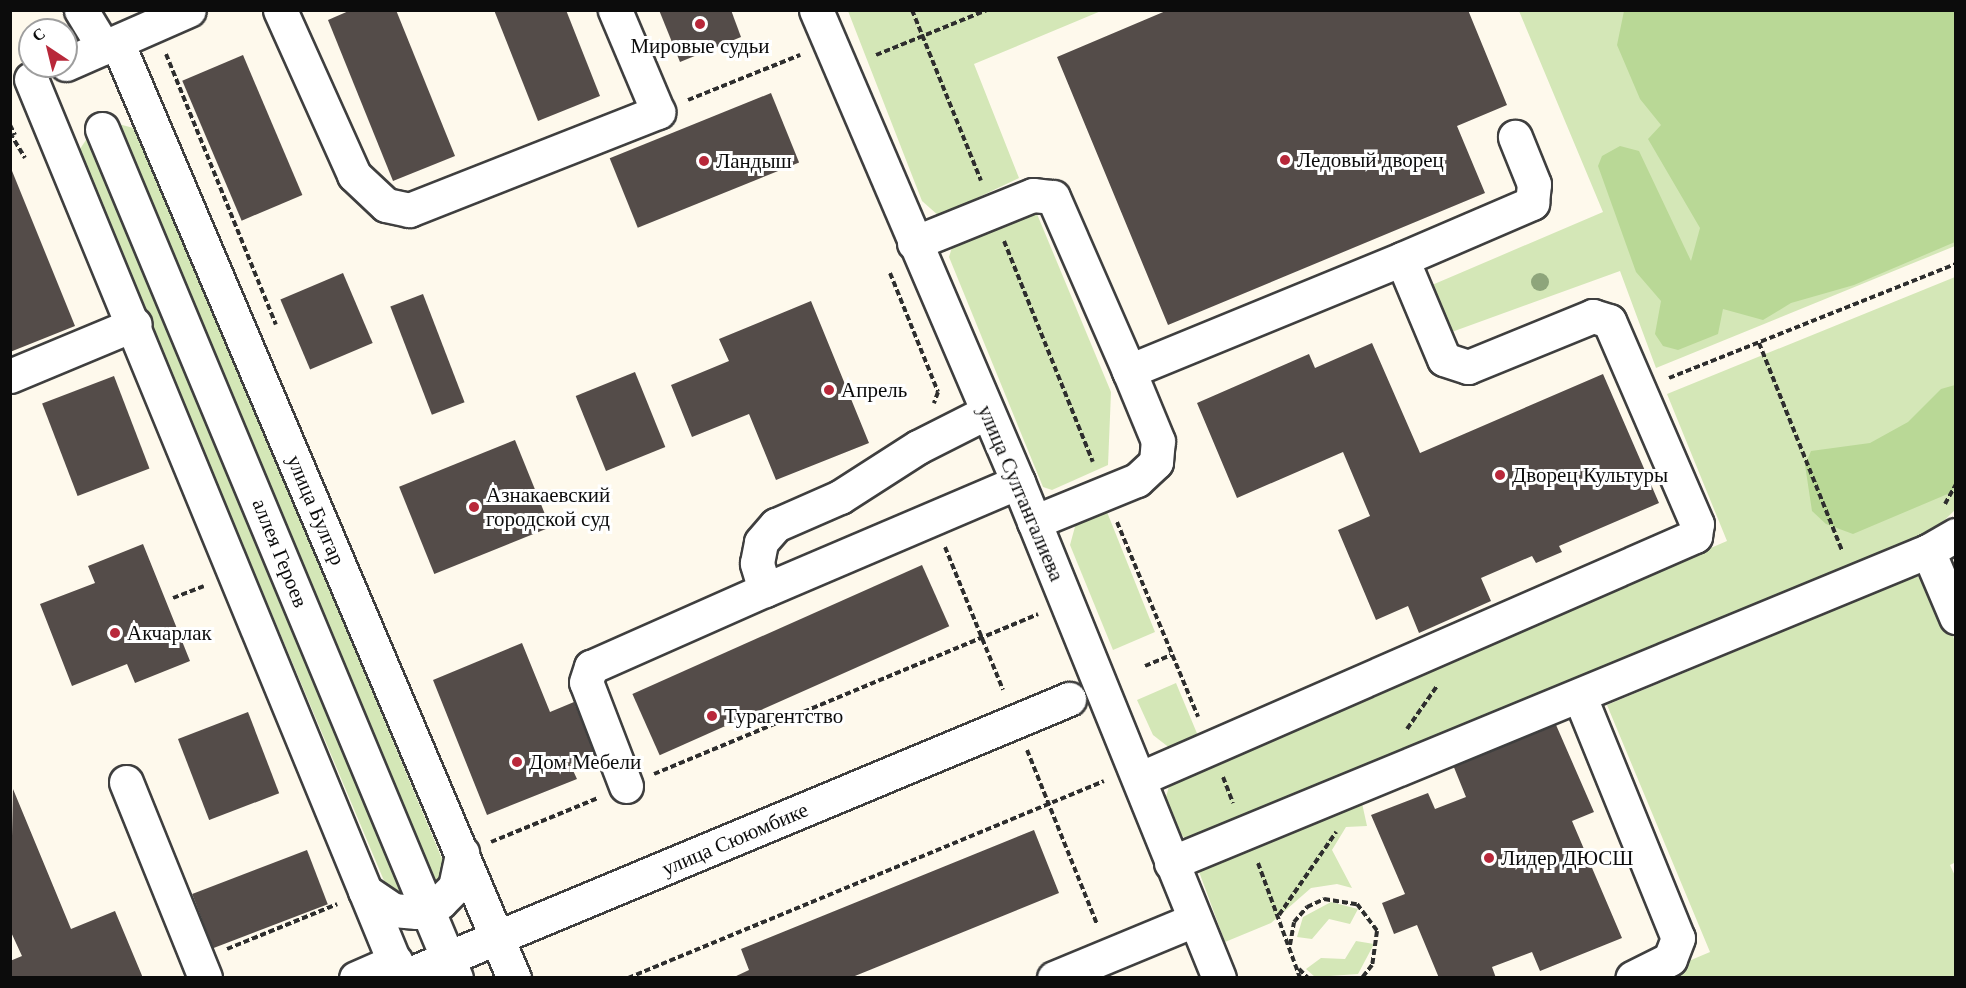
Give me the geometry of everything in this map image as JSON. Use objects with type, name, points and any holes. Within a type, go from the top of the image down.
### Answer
[{"type":"street","name":"улица Булгар","points":[[81,10],[111,45],[462,853],[514,978]]},
{"type":"street","points":[[78,59],[189,10]]},
{"type":"street","points":[[280,10],[342,155],[368,191],[386,205],[409,210],[433,206],[658,112],[615,10]]},
{"type":"street","name":"улица Султангалиева","points":[[816,10],[1018,483],[1219,978]]},
{"type":"street","points":[[21,83],[135,324],[399,973]]},
{"type":"street","name":"аллея Героев","points":[[102,129],[452,967]]},
{"type":"street","points":[[1129,371],[1532,203],[1534,184],[1515,137]]},
{"type":"street","points":[[914,243],[1033,195],[1053,197],[1129,371],[1158,441],[1156,462],[1137,480],[1034,522]]},
{"type":"street","points":[[1136,774],[1695,536],[1697,524],[1609,321],[1593,316],[1459,368],[1444,359],[1402,259]]},
{"type":"street","points":[[10,376],[135,324]]},
{"type":"street","points":[[765,590],[757,563],[761,542],[776,525],[840,497],[918,447],[987,412]]},
{"type":"street","points":[[626,786],[586,682],[591,667],[765,590],[1018,483]]},
{"type":"street","points":[[1171,863],[1580,697],[1942,543],[1956,617]]},
{"type":"street","points":[[1580,697],[1678,938],[1670,959],[1632,978]]},
{"type":"street","name":"улица Сююмбике","points":[[356,978],[452,967],[498,937],[1069,699]]},
{"type":"street","points":[[126,782],[202,969]]},
{"type":"street","points":[[366,891],[393,910],[428,907],[455,887],[462,853]]},
{"type":"street","points":[[1054,978],[1194,920]]},
{"type":"path","points":[[876,55],[987,10]]},
{"type":"path","points":[[796,43],[805,65]]},
{"type":"path","points":[[658,112],[801,54]]},
{"type":"path","points":[[10,124],[16,137]]},
{"type":"path","points":[[885,261],[938,392],[918,447]]},
{"type":"path","points":[[1660,382],[1956,264]]},
{"type":"path","points":[[1759,343],[1845,558]]},
{"type":"path","points":[[933,518],[1109,955]]},
{"type":"path","points":[[173,598],[207,584]]},
{"type":"path","points":[[462,853],[1066,602]]},
{"type":"path","points":[[1146,666],[1171,655]]},
{"type":"path","points":[[628,978],[1049,804],[1136,774]]},
{"type":"path","points":[[202,969],[366,891]]},
{"type":"path","points":[[1308,978],[1293,960],[1289,940],[1294,922],[1324,899],[1341,898],[1357,904],[1377,931],[1378,948],[1362,978]]},
{"type":"green space","points":[[848,11],[1101,11],[974,64],[1019,178],[939,216],[922,201]]},
{"type":"green space","points":[[1519,11],[1955,11],[1955,246],[1656,368],[1620,271],[1449,333],[1429,296],[1432,285],[1603,212]]},
{"type":"green space","points":[[1624,11],[1955,11],[1955,242],[1854,285],[1791,303],[1763,320],[1723,309],[1718,334],[1678,350],[1663,346],[1655,334],[1661,301],[1636,272],[1598,166],[1602,156],[1620,146],[1639,151],[1691,261],[1700,228],[1648,139],[1661,125],[1640,99],[1617,45]]},
{"type":"green space","points":[[115,123],[137,129],[448,873],[444,884],[412,902],[390,895],[78,152],[90,134]]},
{"type":"green space","points":[[1027,212],[1037,214],[1111,392],[1108,465],[1052,490],[1043,487],[949,257],[953,244]]},
{"type":"green space","points":[[1955,277],[1955,510],[1928,536],[1188,842],[1181,834],[1166,797],[1171,779],[1727,541],[1667,394]]},
{"type":"green space","points":[[1955,385],[1955,487],[1950,493],[1853,534],[1826,524],[1812,511],[1805,465],[1811,451],[1870,443],[1908,422],[1941,389]]},
{"type":"green space","points":[[1105,507],[1155,632],[1113,650],[1070,545],[1076,523]]},
{"type":"green space","points":[[1916,576],[1928,582],[1955,641],[1956,862],[1950,865],[1956,878],[1955,977],[1651,977],[1710,952],[1607,705]]},
{"type":"green space","points":[[1176,683],[1201,743],[1171,749],[1153,735],[1137,700]]},
{"type":"green space","points":[[1360,794],[1367,826],[1346,827],[1332,850],[1352,888],[1337,884],[1311,888],[1271,923],[1225,942],[1198,869]]},
{"type":"green space","points":[[1331,902],[1358,909],[1350,924],[1329,919],[1312,939],[1297,937],[1303,917]]},
{"type":"green space","points":[[1356,941],[1374,944],[1358,974],[1315,977],[1306,969],[1321,958],[1345,959]]},
{"type":"building","points":[[351,10],[396,10],[455,156],[393,181],[328,20]]},
{"type":"building","points":[[494,10],[566,10],[600,96],[538,121]]},
{"type":"building","name":"Мировые судьи","points":[[659,10],[731,10],[741,37],[680,62]]},
{"type":"building","name":"Ледовый дворец","points":[[1168,10],[1468,10],[1507,105],[1457,126],[1485,193],[1168,325],[1057,57]]},
{"type":"building","points":[[243,55],[302,195],[242,221],[182,81]]},
{"type":"building","points":[[771,93],[799,163],[638,228],[610,158]]},
{"type":"building","points":[[10,166],[75,326],[10,352]]},
{"type":"building","points":[[343,273],[373,343],[310,370],[280,300]]},
{"type":"building","points":[[423,294],[465,402],[432,415],[390,307]]},
{"type":"building","points":[[811,301],[869,443],[776,480],[749,414],[692,437],[671,385],[729,361],[719,339]]},
{"type":"building","name":"Дворец Культуры","points":[[1372,343],[1420,453],[1603,374],[1659,503],[1559,546],[1562,552],[1536,563],[1532,556],[1481,578],[1491,601],[1419,633],[1408,606],[1376,620],[1338,530],[1370,516],[1343,452],[1237,498],[1197,403],[1309,354],[1315,368]]},
{"type":"building","points":[[635,372],[665,447],[606,471],[576,396]]},
{"type":"building","points":[[114,376],[149,468],[78,496],[42,404]]},
{"type":"building","name":"Азнакаевский городской суд","points":[[515,440],[550,527],[434,574],[399,487]]},
{"type":"building","name":"Акчарлак","points":[[143,544],[190,661],[135,683],[127,664],[72,686],[40,604],[95,583],[88,566]]},
{"type":"building","points":[[922,565],[949,626],[660,755],[632,694]]},
{"type":"building","points":[[522,643],[550,712],[574,702],[595,754],[570,764],[577,779],[487,815],[433,680]]},
{"type":"building","points":[[248,712],[279,793],[209,820],[178,739]]},
{"type":"building","name":"Лидер ДЮСШ","points":[[1553,718],[1594,812],[1572,821],[1622,938],[1540,971],[1532,952],[1492,967],[1496,978],[1439,978],[1417,925],[1394,934],[1382,903],[1405,894],[1371,815],[1428,793],[1435,809],[1466,797],[1451,760]]},
{"type":"building","points":[[13,789],[71,929],[115,911],[143,978],[10,978],[10,961],[22,956],[10,930]]},
{"type":"building","points":[[1034,830],[1059,893],[850,978],[732,978],[749,970],[741,949]]},
{"type":"building","points":[[307,850],[328,904],[213,948],[192,894]]},
{"type":"place","name":"Мировые судьи","points":[[700,24]]},
{"type":"place","name":"Ледовый дворец","points":[[1285,160]]},
{"type":"place","name":"Ландыш","points":[[704,161]]},
{"type":"place","name":"Апрель","points":[[829,390]]},
{"type":"place","name":"Дворец Культуры","points":[[1500,475]]},
{"type":"place","name":"Азнакаевский городской суд","points":[[474,507]]},
{"type":"place","name":"Акчарлак","points":[[115,633]]},
{"type":"place","name":"Турагентство","points":[[712,716]]},
{"type":"place","name":"Дом Мебели","points":[[517,762]]},
{"type":"place","name":"Лидер ДЮСШ","points":[[1489,858]]}]
